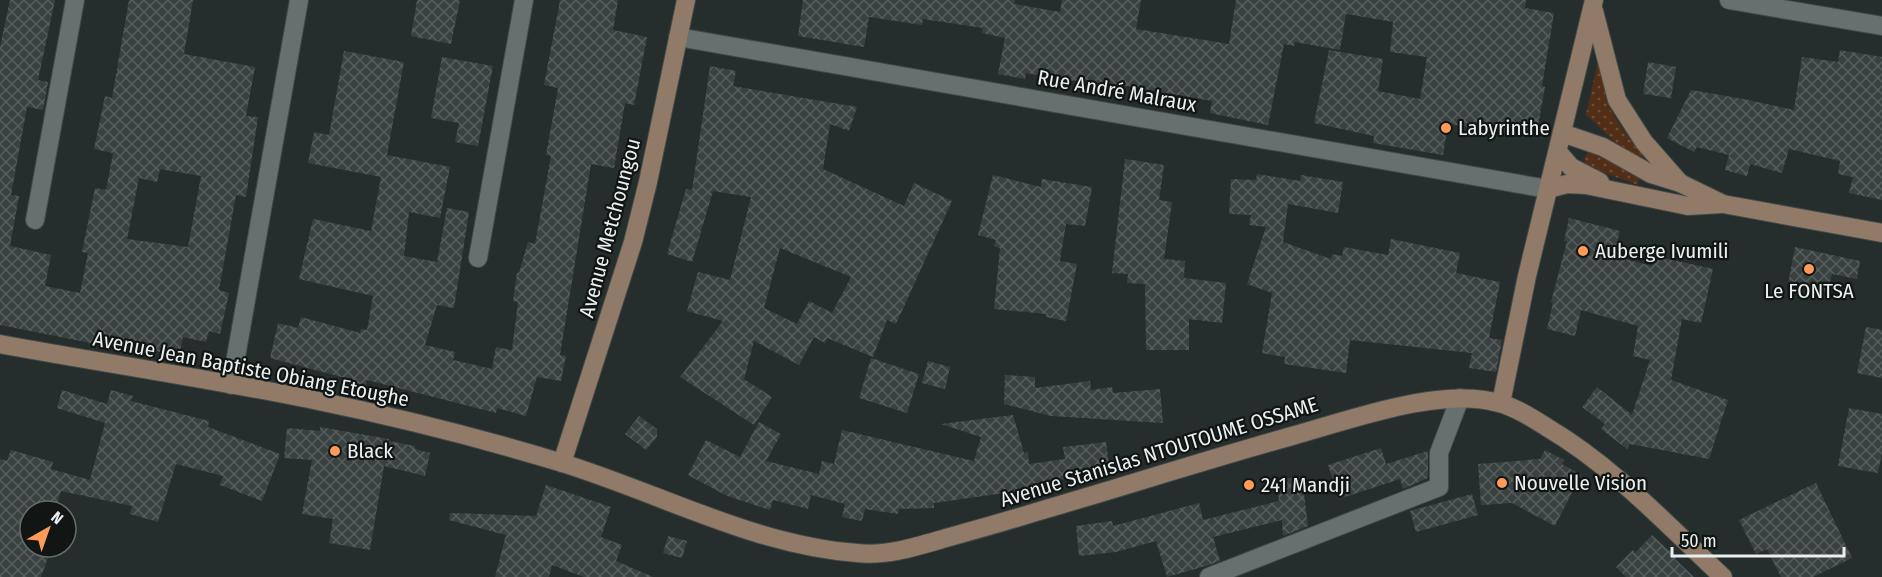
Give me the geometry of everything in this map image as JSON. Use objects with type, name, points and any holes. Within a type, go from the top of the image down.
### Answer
[{"type":"street","points":[[35,220],[75,0]]},
{"type":"street","points":[[231,385],[299,0]]},
{"type":"street","points":[[478,258],[524,0]]},
{"type":"street","name":"Avenue Metchoungou","points":[[561,463],[633,242],[648,182],[686,0]]},
{"type":"street","points":[[1729,0],[1882,26]]},
{"type":"street","points":[[1501,403],[1527,276],[1594,4]]},
{"type":"street","points":[[1594,4],[1617,100],[1644,142],[1680,183]]},
{"type":"street","name":"Rue André Malraux","points":[[678,37],[1548,189]]},
{"type":"street","points":[[1562,133],[1604,147],[1651,174],[1680,183],[1723,204]]},
{"type":"street","points":[[1558,152],[1571,167],[1613,190]]},
{"type":"street","points":[[1548,189],[1567,184],[1586,184],[1688,206],[1723,204],[1882,233]]},
{"type":"street","name":"Avenue Jean Baptiste Obiang Etoughe","points":[[0,344],[231,385],[381,415],[561,463]]},
{"type":"street","points":[[1209,577],[1439,487],[1439,453],[1460,398]]},
{"type":"street","name":"Avenue Stanislas NTOUTOUME OSSAME","points":[[561,463],[719,521],[808,545],[852,553],[874,554],[897,551],[969,532],[1368,414],[1416,404],[1476,398],[1501,403],[1525,414],[1596,460],[1723,577]]},
{"type":"shaded area","points":[[1598,61],[1611,111],[1645,158],[1628,152],[1586,115]]},
{"type":"shaded area","points":[[1589,151],[1639,176],[1638,185],[1591,168],[1586,164],[1584,158]]},
{"type":"building","points":[[10,0],[55,0],[38,80],[48,82],[43,110],[27,107],[11,195],[19,196],[10,246],[51,255],[45,286],[80,293],[88,253],[82,252],[95,188],[106,190],[113,153],[94,149],[105,96],[112,98],[129,0],[193,0],[184,54],[255,67],[246,116],[258,117],[246,197],[236,195],[219,290],[229,293],[220,334],[209,331],[206,342],[183,337],[179,356],[102,340],[101,345],[0,325],[0,47]],"holes":[[[160,169],[201,176],[188,247],[127,239],[139,178],[157,182]]]},
{"type":"building","points":[[417,0],[460,0],[451,44],[411,36]]},
{"type":"building","points":[[560,0],[618,0],[613,30],[647,37],[634,105],[625,103],[614,168],[591,164],[560,355],[566,356],[561,381],[537,377],[526,416],[497,408],[496,413],[367,380],[365,390],[347,386],[349,379],[270,358],[278,323],[298,328],[301,317],[360,333],[361,329],[367,330],[373,296],[299,279],[313,219],[371,231],[381,177],[308,163],[314,132],[329,135],[344,51],[404,62],[387,155],[450,167],[440,218],[409,212],[404,256],[437,262],[447,208],[469,212],[454,308],[437,305],[425,345],[455,352],[453,360],[492,369],[496,347],[512,350],[518,302],[513,301],[517,272],[519,273],[528,242],[535,244],[551,156],[546,155],[558,88],[544,85]]},
{"type":"building","points":[[803,0],[1015,0],[1014,4],[1060,12],[1062,0],[1141,0],[1136,29],[1229,44],[1236,0],[1526,0],[1525,8],[1554,13],[1536,137],[1448,124],[1443,155],[1373,143],[1374,136],[1314,123],[1329,50],[1383,59],[1378,91],[1420,99],[1427,57],[1390,52],[1393,22],[1346,14],[1340,50],[1295,42],[1294,46],[1284,44],[1268,125],[1210,113],[1212,101],[1121,85],[1121,89],[1026,73],[1025,79],[998,74],[1005,38],[982,33],[983,28],[923,19],[922,25],[869,17],[864,47],[798,36]]},
{"type":"building","points":[[1840,50],[1882,57],[1882,200],[1849,193],[1853,177],[1838,174],[1840,161],[1789,149],[1782,173],[1750,164],[1747,176],[1725,170],[1729,155],[1697,147],[1694,152],[1667,138],[1691,90],[1794,110],[1802,57],[1838,62]]},
{"type":"building","points":[[442,57],[493,66],[478,146],[455,142],[459,123],[431,118]]},
{"type":"building","points":[[1648,62],[1676,67],[1671,98],[1643,94]]},
{"type":"building","points":[[710,66],[736,71],[733,86],[857,107],[849,131],[830,124],[823,169],[904,206],[914,183],[952,201],[896,324],[887,320],[873,357],[827,338],[825,343],[814,337],[799,365],[754,341],[744,379],[772,397],[754,425],[680,377],[723,321],[687,311],[698,272],[730,280],[751,197],[713,191],[692,262],[667,254],[686,189],[692,190]],"holes":[[[780,248],[851,277],[832,313],[809,301],[797,324],[764,308]]]},
{"type":"building","points":[[1125,159],[1164,165],[1159,200],[1172,202],[1164,259],[1185,261],[1184,278],[1226,283],[1222,323],[1189,319],[1189,350],[1146,350],[1145,284],[1127,283],[1128,274],[1112,273]]},
{"type":"building","points":[[1257,174],[1300,181],[1301,175],[1343,182],[1338,213],[1288,204],[1283,242],[1331,259],[1332,254],[1342,256],[1344,247],[1388,255],[1391,239],[1460,253],[1456,273],[1500,282],[1489,338],[1502,340],[1496,372],[1469,368],[1472,353],[1350,340],[1346,373],[1284,364],[1285,357],[1262,353],[1272,293],[1247,284],[1266,227],[1249,225],[1251,215],[1229,214],[1231,179],[1256,180]]},
{"type":"building","points":[[993,175],[1041,187],[1042,179],[1092,187],[1085,226],[1066,224],[1060,261],[1077,264],[1066,321],[1046,317],[1046,314],[994,309],[1000,248],[994,246],[996,240],[978,235]]},
{"type":"building","points":[[1569,218],[1620,231],[1614,256],[1652,266],[1654,256],[1713,269],[1701,323],[1682,319],[1671,380],[1728,400],[1709,459],[1630,444],[1627,449],[1601,429],[1605,424],[1582,407],[1597,387],[1632,415],[1650,360],[1633,356],[1638,326],[1581,310],[1575,336],[1547,329],[1553,303],[1551,302],[1567,241],[1564,241]]},
{"type":"building","points":[[1795,247],[1860,261],[1857,279],[1832,274],[1828,292],[1788,284]]},
{"type":"building","points":[[1866,327],[1882,330],[1882,378],[1857,373]]},
{"type":"building","points":[[871,358],[919,374],[907,413],[859,398]]},
{"type":"building","points":[[928,361],[950,367],[945,389],[922,383]]},
{"type":"building","points":[[1005,375],[1035,377],[1035,388],[1090,381],[1091,390],[1112,387],[1113,393],[1160,389],[1163,423],[1051,416],[1004,404]]},
{"type":"building","points":[[62,390],[107,404],[111,390],[133,396],[131,401],[209,421],[208,427],[280,454],[262,501],[220,485],[223,476],[176,464],[158,522],[130,514],[132,506],[61,491],[59,499],[18,499],[18,559],[48,559],[41,577],[0,577],[0,459],[7,461],[11,450],[53,462],[51,469],[90,480],[105,423],[57,408]]},
{"type":"building","points":[[1849,408],[1882,414],[1882,452],[1878,473],[1838,466]]},
{"type":"building","points":[[1013,415],[1024,453],[1028,452],[1029,464],[1065,459],[1063,447],[1106,442],[1110,471],[1032,485],[1033,489],[934,503],[934,508],[899,509],[898,514],[865,509],[862,521],[842,517],[845,504],[811,495],[808,509],[773,500],[770,510],[727,496],[688,475],[706,440],[740,457],[759,422],[781,434],[766,461],[819,474],[822,461],[834,464],[842,430],[974,461],[981,437],[941,424]]},
{"type":"building","points":[[639,416],[657,429],[657,437],[646,450],[625,434]]},
{"type":"building","points":[[320,427],[389,439],[389,441],[415,446],[415,449],[430,453],[425,476],[384,466],[370,550],[329,543],[333,519],[302,514],[312,460],[284,458],[287,428],[320,431]]},
{"type":"building","points":[[1381,448],[1386,464],[1428,451],[1428,478],[1403,489],[1400,479],[1339,499],[1328,465]]},
{"type":"building","points":[[1545,450],[1564,460],[1562,464],[1581,475],[1555,526],[1512,503],[1481,505],[1478,464],[1540,459]]},
{"type":"building","points":[[1302,477],[1308,526],[1283,536],[1282,520],[1213,537],[1220,561],[1206,566],[1167,577],[1156,541],[1116,552],[1079,556],[1076,526],[1112,521],[1113,526],[1199,503],[1203,520],[1279,501],[1277,479]]},
{"type":"building","points":[[1816,483],[1852,558],[1813,577],[1781,577],[1767,549],[1756,554],[1739,520]]},
{"type":"building","points":[[546,485],[611,507],[601,537],[622,545],[616,561],[653,577],[584,577],[552,565],[549,577],[495,577],[506,535],[449,520],[450,513],[536,516]]},
{"type":"building","points":[[1472,494],[1478,515],[1416,532],[1410,511]]},
{"type":"building","points":[[1652,535],[1694,577],[1626,577],[1616,567],[1633,550],[1635,553]]},
{"type":"building","points":[[668,536],[687,541],[682,558],[663,553]]},
{"type":"place","name":"Labyrinthe","points":[[1446,128]]},
{"type":"place","name":"Auberge Ivumili","points":[[1583,251]]},
{"type":"place","name":"Le FONTSA","points":[[1809,269]]},
{"type":"place","name":"Black","points":[[335,451]]},
{"type":"place","name":"Nouvelle Vision","points":[[1502,483]]},
{"type":"place","name":"241 Mandji","points":[[1249,485]]}]
